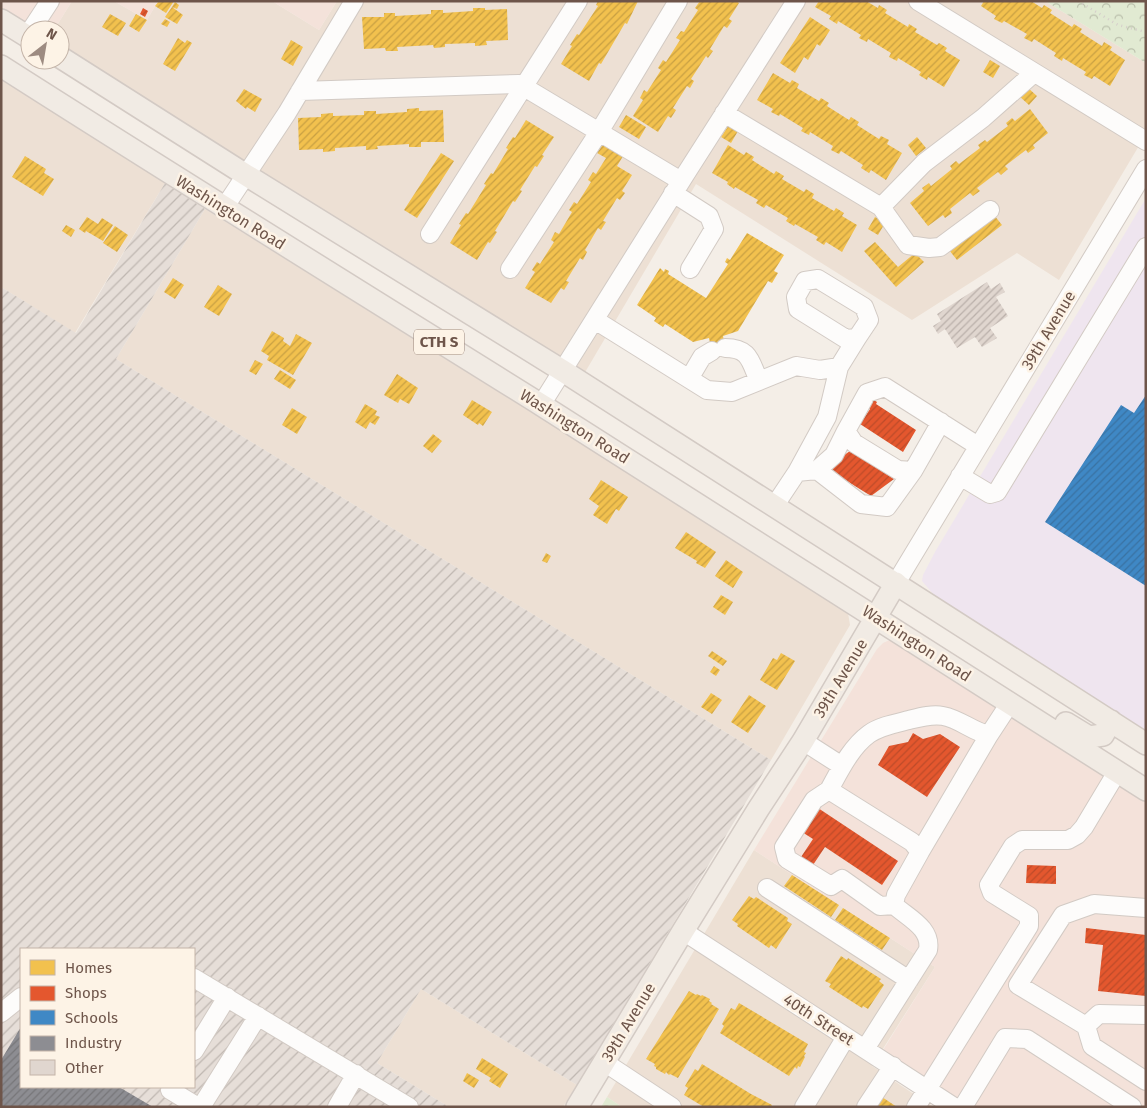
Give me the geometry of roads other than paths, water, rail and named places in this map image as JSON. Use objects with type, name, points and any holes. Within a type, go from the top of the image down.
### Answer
[{"type":"main road","points":[[1,20],[20,30]]},
{"type":"main road","name":"CTH S","points":[[70,63],[246,175],[563,371],[896,583]]},
{"type":"main road","name":"Washington Road","points":[[1,66],[877,617],[1146,790]]},
{"type":"main road","points":[[896,583],[1146,744]]},
{"type":"main road","name":"39th Avenue","points":[[577,1107],[683,930],[803,741],[896,583]]},
{"type":"main road","points":[[1005,700],[1033,702],[1089,737],[1103,735],[1111,721]]},
{"type":"street","points":[[38,20],[50,1]]},
{"type":"street","points":[[224,208],[300,91],[354,1]]},
{"type":"street","points":[[430,234],[578,1]]},
{"type":"street","points":[[510,269],[599,132],[678,1]]},
{"type":"street","points":[[541,405],[796,1]]},
{"type":"street","points":[[918,1],[1146,141]]},
{"type":"street","points":[[881,207],[924,163],[984,118],[1034,73]]},
{"type":"street","points":[[300,91],[519,84],[599,132],[677,187],[709,216],[714,229],[690,269]]},
{"type":"street","points":[[724,113],[881,207],[908,245],[930,248],[940,247],[990,210]]},
{"type":"street","name":"39th Avenue","points":[[896,583],[1146,169]]},
{"type":"street","points":[[960,476],[990,494],[997,492],[1146,248]]},
{"type":"street","points":[[594,320],[706,390],[732,392],[796,366],[820,370],[839,367]]},
{"type":"street","points":[[775,505],[797,472],[827,417],[839,367],[857,338]]},
{"type":"street","points":[[689,379],[702,357],[718,349],[741,350],[748,356],[760,381]]},
{"type":"street","points":[[797,472],[817,470],[834,456],[867,393],[885,387],[978,446]]},
{"type":"street","points":[[817,470],[861,504],[886,508],[913,471],[941,422]]},
{"type":"street","points":[[846,431],[854,443],[898,470],[913,471]]},
{"type":"street","points":[[894,905],[896,895],[989,735],[1005,700]]},
{"type":"street","points":[[866,1049],[928,950],[929,942],[918,923],[894,905],[880,906],[842,879],[831,886],[787,859],[784,847],[814,800],[829,790],[852,752],[870,733],[893,724],[930,715],[957,720],[982,734],[989,735]]},
{"type":"street","points":[[803,741],[842,766]]},
{"type":"street","points":[[916,1107],[1029,926],[1029,916],[992,893],[989,885],[1013,846],[1022,840],[1068,840],[1077,835],[1084,827],[1118,772]]},
{"type":"street","points":[[829,790],[912,842],[920,852]]},
{"type":"street","points":[[767,888],[909,980]]},
{"type":"street","points":[[1146,908],[1094,904],[1063,915],[1018,985],[1086,1026],[1092,1046],[1146,1081]]},
{"type":"street","name":"40th Street","points":[[683,930],[954,1107]]},
{"type":"street","points":[[195,979],[356,1074],[401,1105]]},
{"type":"street","points":[[195,1049],[227,997]]},
{"type":"street","points":[[1,1013],[20,998]]},
{"type":"street","points":[[1086,1026],[1099,1014],[1146,1015]]},
{"type":"street","points":[[171,1088],[170,1090],[200,1107],[258,1016]]},
{"type":"street","points":[[804,1107],[846,1037]]},
{"type":"street","points":[[963,1107],[1005,1038],[1027,1039],[1132,1107]]},
{"type":"street","points":[[604,1062],[672,1107]]},
{"type":"street","points":[[866,1107],[893,1066]]},
{"type":"street","points":[[337,1107],[356,1074]]}]
